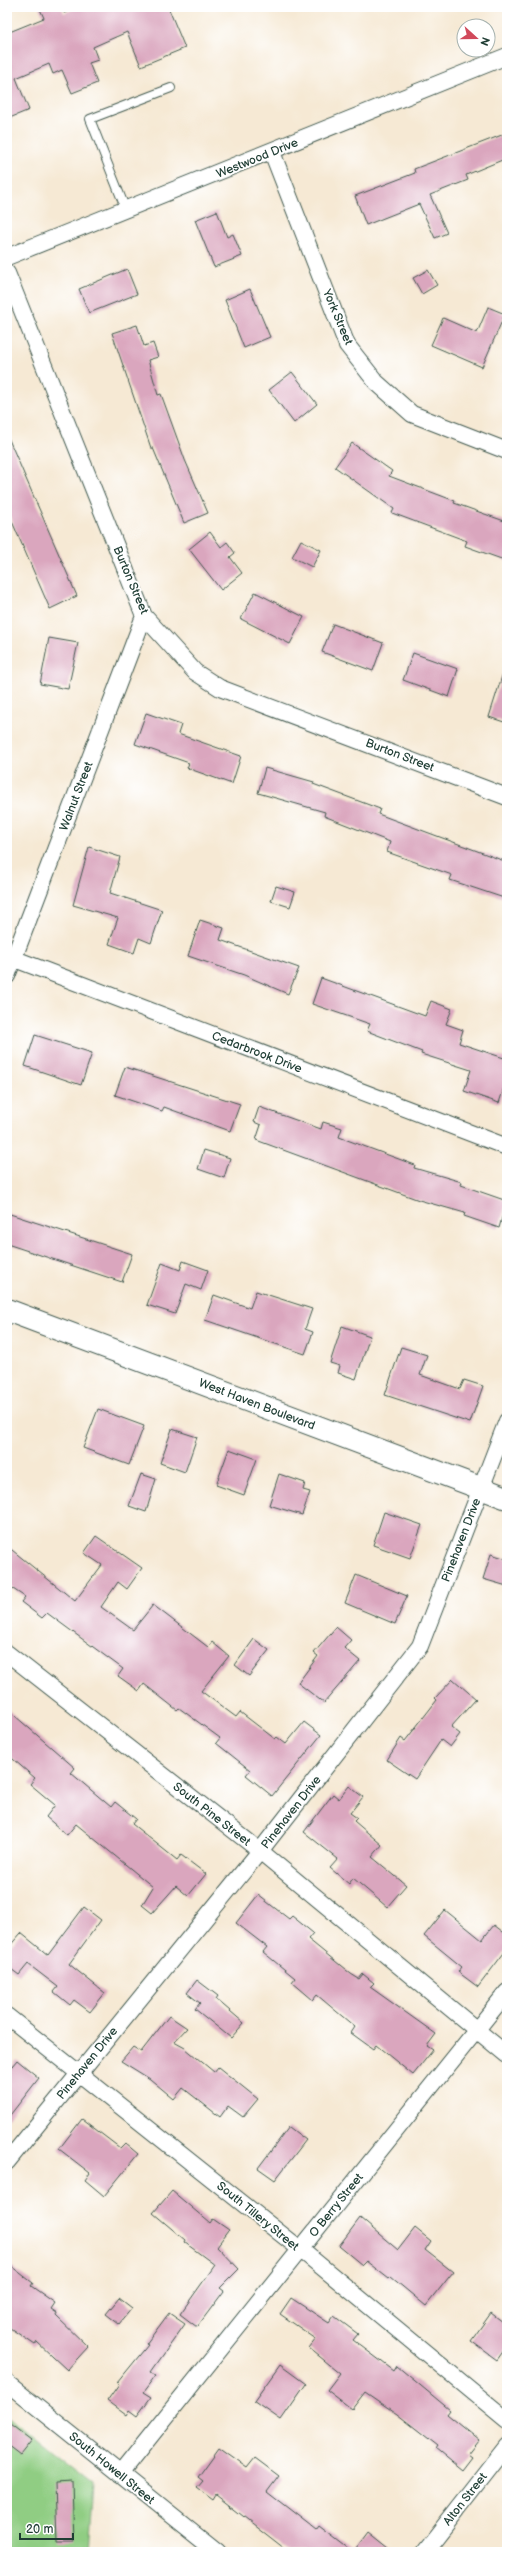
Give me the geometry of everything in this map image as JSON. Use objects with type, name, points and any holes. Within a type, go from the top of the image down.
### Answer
[{"type":"street","name":"Westwood Drive","points":[[7,257],[272,152],[507,56]]},
{"type":"street","name":"York Street","points":[[272,152],[348,345],[376,382],[412,414],[507,451]]},
{"type":"street","name":"Burton Street","points":[[7,273],[144,616],[194,672],[220,688],[507,797]]},
{"type":"street","name":"Walnut Street","points":[[7,976],[10,958],[144,616]]},
{"type":"street","name":"Cedarbrook Drive","points":[[10,958],[507,1147]]},
{"type":"street","name":"West Haven Boulevard","points":[[7,1310],[507,1498]]},
{"type":"street","name":"Pinehaven Drive","points":[[7,2162],[78,2073],[260,1852],[420,1646],[507,1421]]},
{"type":"street","name":"South Pine Street","points":[[7,1653],[260,1852],[507,2055]]},
{"type":"street","name":"O Berry Street","points":[[120,2474],[507,1992]]},
{"type":"street","name":"South Tillery Street","points":[[7,2016],[300,2249],[507,2420]]},
{"type":"street","name":"South Howell Street","points":[[7,2383],[218,2552]]},
{"type":"street","name":"Alton Street","points":[[424,2552],[507,2446]]},
{"type":"lane","points":[[126,210],[90,119],[171,88]]},
{"type":"green space","points":[[7,2417],[93,2484],[88,2552],[7,2552]]},
{"type":"building","points":[[39,7],[62,7],[64,13],[78,7],[168,7],[185,48],[141,66],[127,32],[93,47],[98,60],[89,63],[97,83],[72,93],[62,70],[53,74],[49,64],[16,78],[29,110],[7,119],[7,33],[44,18]]},
{"type":"building","points":[[507,133],[507,158],[466,175],[468,180],[430,195],[447,233],[435,238],[419,204],[366,225],[355,196],[415,173],[414,169]]},
{"type":"building","points":[[217,211],[227,237],[233,234],[242,256],[214,267],[195,220]]},
{"type":"building","points":[[127,269],[137,294],[89,313],[79,289]]},
{"type":"building","points":[[428,270],[437,285],[422,294],[413,278]]},
{"type":"building","points":[[250,289],[270,337],[244,348],[225,300]]},
{"type":"building","points":[[488,307],[505,314],[482,367],[431,345],[443,318],[477,333]]},
{"type":"building","points":[[137,325],[144,346],[153,343],[158,357],[148,360],[158,395],[161,394],[185,460],[208,513],[184,523],[153,448],[151,448],[112,333]]},
{"type":"building","points":[[292,372],[317,404],[294,423],[269,390]]},
{"type":"building","points":[[7,435],[77,596],[50,609],[7,510]]},
{"type":"building","points":[[352,443],[392,471],[389,476],[455,501],[454,503],[507,522],[507,561],[465,546],[467,541],[392,513],[394,509],[335,467]]},
{"type":"building","points":[[210,532],[221,547],[227,542],[235,553],[230,557],[242,573],[221,590],[189,549]]},
{"type":"building","points":[[301,540],[321,550],[312,567],[292,557]]},
{"type":"building","points":[[255,592],[304,617],[290,644],[241,619]]},
{"type":"building","points":[[333,624],[383,643],[373,671],[322,652]]},
{"type":"building","points":[[49,638],[78,643],[68,689],[40,684]]},
{"type":"building","points":[[413,653],[458,669],[449,697],[403,680]]},
{"type":"building","points":[[504,670],[507,671],[507,723],[489,717]]},
{"type":"building","points":[[146,713],[181,725],[178,734],[241,756],[232,784],[187,768],[189,763],[135,744]]},
{"type":"building","points":[[265,768],[314,782],[313,784],[380,809],[378,814],[507,862],[507,899],[450,880],[452,875],[387,852],[390,842],[324,816],[325,812],[258,793]]},
{"type":"building","points":[[89,847],[120,857],[110,893],[162,910],[151,943],[139,938],[134,953],[109,944],[118,918],[73,905]]},
{"type":"building","points":[[276,886],[295,892],[290,907],[271,901]]},
{"type":"building","points":[[200,920],[224,928],[220,940],[299,968],[288,994],[244,975],[188,956]]},
{"type":"building","points":[[321,978],[425,1016],[431,1001],[452,1009],[446,1024],[463,1030],[459,1043],[507,1059],[507,1078],[499,1103],[464,1091],[471,1070],[421,1054],[422,1052],[367,1031],[370,1024],[312,1004]]},
{"type":"building","points":[[35,1035],[92,1053],[81,1085],[25,1066]]},
{"type":"building","points":[[125,1067],[240,1104],[230,1131],[164,1107],[162,1111],[115,1095]]},
{"type":"building","points":[[259,1107],[321,1129],[323,1122],[342,1128],[339,1137],[415,1165],[414,1168],[462,1182],[461,1185],[507,1201],[499,1228],[464,1216],[465,1213],[419,1200],[256,1140],[261,1125],[254,1122]]},
{"type":"building","points":[[204,1150],[230,1158],[224,1178],[198,1169]]},
{"type":"building","points":[[7,1213],[132,1254],[122,1282],[7,1244]]},
{"type":"building","points":[[183,1261],[208,1270],[201,1290],[186,1284],[175,1314],[147,1305],[162,1263],[180,1270]]},
{"type":"building","points":[[256,1291],[312,1309],[305,1329],[313,1332],[305,1354],[205,1320],[214,1295],[250,1308]]},
{"type":"building","points":[[342,1326],[370,1336],[356,1379],[338,1373],[340,1366],[330,1363]]},
{"type":"building","points":[[401,1347],[427,1355],[420,1375],[460,1389],[464,1380],[483,1386],[470,1423],[385,1395]]},
{"type":"building","points":[[98,1409],[144,1426],[129,1465],[83,1448]]},
{"type":"building","points":[[172,1429],[197,1437],[185,1472],[160,1463]]},
{"type":"building","points":[[229,1449],[257,1459],[244,1495],[216,1485]]},
{"type":"building","points":[[141,1474],[156,1479],[146,1512],[129,1506]]},
{"type":"building","points":[[279,1474],[305,1483],[303,1490],[310,1492],[302,1515],[269,1505]]},
{"type":"building","points":[[384,1512],[422,1525],[410,1558],[373,1545]]},
{"type":"building","points":[[96,1536],[142,1568],[127,1589],[118,1582],[101,1607],[133,1630],[153,1605],[208,1647],[212,1642],[229,1656],[201,1691],[236,1717],[240,1712],[275,1739],[277,1737],[286,1744],[304,1722],[321,1735],[272,1796],[246,1775],[250,1770],[216,1743],[220,1738],[179,1708],[177,1710],[144,1684],[139,1691],[118,1676],[123,1669],[47,1613],[42,1618],[21,1602],[25,1597],[7,1585],[7,1546],[75,1601],[102,1565],[84,1553]]},
{"type":"building","points":[[491,1554],[507,1559],[507,1586],[483,1579]]},
{"type":"building","points":[[356,1575],[407,1596],[395,1624],[345,1603]]},
{"type":"building","points":[[336,1627],[351,1640],[344,1648],[360,1661],[324,1703],[298,1683],[318,1656],[314,1653]]},
{"type":"building","points":[[254,1639],[269,1650],[249,1676],[235,1665]]},
{"type":"building","points":[[453,1679],[476,1699],[451,1727],[460,1734],[450,1747],[441,1740],[415,1779],[387,1760],[401,1738],[405,1741],[437,1700],[435,1698]]},
{"type":"building","points":[[7,1709],[75,1768],[71,1773],[111,1807],[115,1802],[136,1819],[132,1824],[177,1860],[181,1855],[206,1874],[188,1896],[176,1886],[152,1913],[142,1905],[153,1887],[76,1824],[67,1835],[46,1817],[55,1805],[30,1784],[35,1778],[7,1754]]},
{"type":"building","points":[[349,1786],[363,1797],[350,1813],[357,1818],[354,1821],[382,1845],[372,1857],[406,1885],[387,1907],[353,1878],[349,1884],[330,1868],[338,1859],[304,1832],[333,1794],[339,1799]]},
{"type":"building","points":[[258,1895],[289,1919],[292,1916],[313,1933],[308,1939],[351,1974],[359,1979],[363,1974],[374,1983],[370,1987],[436,2034],[427,2046],[433,2050],[413,2075],[376,2045],[373,2049],[351,2033],[355,2027],[317,1995],[313,2000],[292,1982],[295,1978],[263,1952],[267,1947],[236,1923]]},
{"type":"building","points":[[84,1907],[101,1920],[69,1964],[105,1993],[90,2012],[74,2000],[70,2005],[54,1992],[58,1987],[28,1964],[19,1975],[7,1966],[7,1949],[21,1933],[48,1955]]},
{"type":"building","points":[[445,1910],[482,1940],[494,1925],[507,1935],[507,1949],[478,1987],[458,1972],[462,1967],[424,1936]]},
{"type":"building","points":[[197,1980],[218,1996],[216,1999],[244,2023],[231,2038],[195,2009],[200,2003],[187,1993]]},
{"type":"building","points":[[169,2016],[187,2028],[174,2042],[185,2048],[214,2072],[218,2067],[258,2099],[243,2117],[228,2106],[220,2117],[183,2088],[174,2099],[150,2079],[121,2061],[133,2047],[141,2052]]},
{"type":"building","points":[[17,2060],[39,2078],[7,2119],[7,2072]]},
{"type":"building","points":[[82,2119],[120,2148],[125,2143],[138,2154],[104,2196],[85,2180],[90,2173],[59,2149]]},
{"type":"building","points":[[289,2127],[306,2140],[275,2180],[258,2168]]},
{"type":"building","points":[[172,2191],[210,2223],[213,2219],[229,2230],[217,2246],[239,2269],[220,2288],[224,2291],[197,2327],[180,2314],[215,2265],[184,2242],[185,2240],[153,2213]]},
{"type":"building","points":[[360,2218],[398,2250],[415,2228],[431,2241],[425,2250],[453,2272],[426,2306],[391,2277],[389,2279],[366,2261],[362,2265],[339,2246]]},
{"type":"building","points":[[7,2263],[33,2283],[31,2286],[55,2303],[51,2309],[57,2313],[56,2316],[88,2347],[67,2370],[37,2342],[35,2345],[7,2326]]},
{"type":"building","points":[[119,2298],[132,2308],[119,2324],[106,2314]]},
{"type":"building","points":[[291,2298],[329,2323],[334,2316],[358,2334],[353,2340],[394,2371],[397,2366],[450,2410],[447,2414],[479,2440],[468,2454],[472,2457],[462,2470],[436,2449],[438,2446],[397,2414],[365,2392],[352,2409],[327,2390],[340,2373],[309,2348],[316,2339],[280,2314]]},
{"type":"building","points":[[169,2313],[185,2324],[151,2372],[156,2375],[143,2392],[151,2397],[137,2416],[129,2410],[126,2415],[107,2401],[119,2384],[117,2383],[148,2345],[146,2344]]},
{"type":"building","points":[[491,2313],[507,2325],[507,2346],[497,2360],[471,2341]]},
{"type":"building","points":[[280,2365],[306,2384],[281,2420],[254,2401]]},
{"type":"building","points":[[7,2421],[32,2440],[20,2455],[7,2445]]},
{"type":"building","points":[[219,2448],[247,2468],[255,2458],[279,2476],[267,2492],[316,2530],[319,2526],[353,2552],[289,2552],[216,2495],[213,2500],[197,2488],[203,2481],[198,2477]]},
{"type":"building","points":[[72,2482],[74,2541],[57,2541],[55,2483]]},
{"type":"building","points":[[368,2532],[393,2552],[353,2552]]}]
